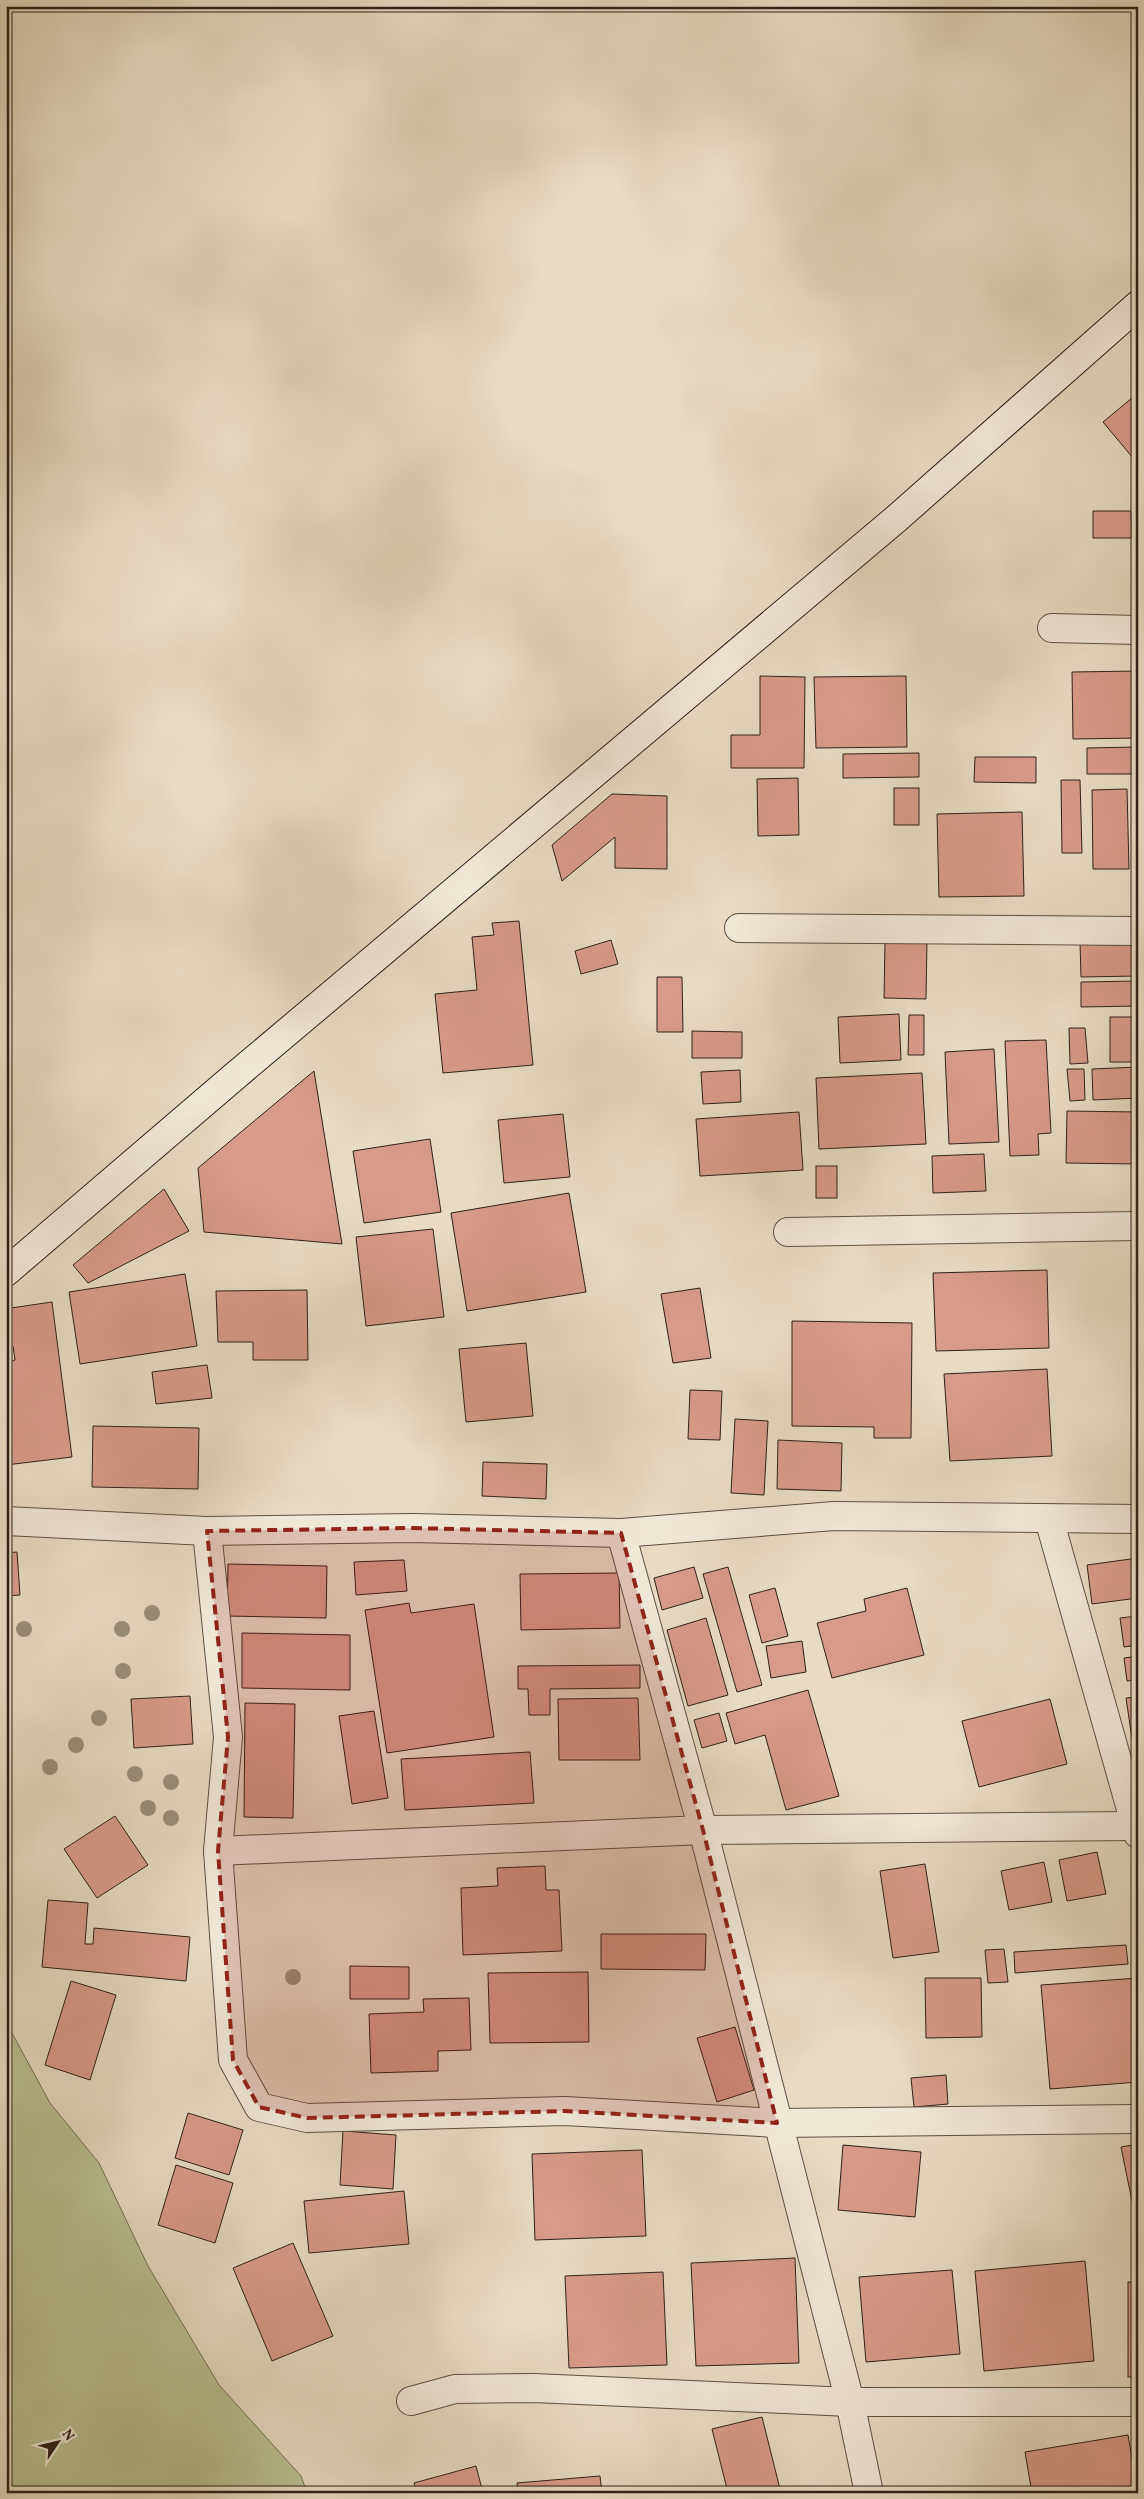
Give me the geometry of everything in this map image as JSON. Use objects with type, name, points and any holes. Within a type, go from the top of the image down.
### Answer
[{"type":"street","points":[[6,1272],[235,1076],[896,519],[1138,305]]},
{"type":"street","points":[[1052,628],[1138,630]]},
{"type":"street","points":[[739,928],[1138,931]]},
{"type":"street","points":[[788,1232],[1138,1226]]},
{"type":"street","points":[[6,1521],[207,1531],[412,1528],[620,1533],[834,1516],[1138,1520]]},
{"type":"street","points":[[218,1851],[703,1830],[1137,1828],[1049,1519]]},
{"type":"street","points":[[207,1531],[228,1737],[218,1851],[233,2060],[259,2107],[307,2118],[565,2112],[777,2123],[1138,2118]]},
{"type":"street","points":[[620,1533],[703,1830],[850,2402],[869,2493]]},
{"type":"street","points":[[411,2401],[455,2389],[534,2388],[850,2402],[1138,2402]]},
{"type":"highlighted area","points":[[412,1528],[621,1533],[703,1830],[777,2123],[565,2111],[307,2118],[259,2107],[233,2060],[218,1851],[228,1737],[207,1531]]},
{"type":"green space","points":[[6,2022],[50,2103],[99,2163],[148,2266],[219,2385],[301,2476],[307,2493],[6,2493]]},
{"type":"building","points":[[1138,393],[1138,464],[1103,422]]},
{"type":"building","points":[[1093,511],[1131,511],[1132,538],[1093,538]]},
{"type":"building","points":[[1138,671],[1138,738],[1073,739],[1072,672]]},
{"type":"building","points":[[760,676],[805,677],[804,768],[731,768],[731,735],[760,735]]},
{"type":"building","points":[[906,676],[907,747],[816,748],[814,677]]},
{"type":"building","points":[[1138,747],[1138,774],[1087,774],[1087,748]]},
{"type":"building","points":[[919,753],[919,777],[843,778],[843,754]]},
{"type":"building","points":[[975,757],[1036,757],[1036,783],[974,782]]},
{"type":"building","points":[[798,778],[799,835],[758,836],[757,779]]},
{"type":"building","points":[[1061,780],[1080,780],[1082,853],[1062,853]]},
{"type":"building","points":[[1136,781],[1138,781],[1138,864]]},
{"type":"building","points":[[894,788],[919,788],[919,825],[894,825]]},
{"type":"building","points":[[1127,789],[1129,869],[1093,869],[1092,790]]},
{"type":"building","points":[[612,794],[667,796],[667,869],[615,868],[615,837],[562,881],[552,845]]},
{"type":"building","points":[[1022,812],[1024,896],[939,897],[937,814]]},
{"type":"building","points":[[519,921],[533,1065],[443,1073],[435,994],[477,990],[472,937],[494,935],[492,923]]},
{"type":"building","points":[[611,940],[618,964],[581,974],[575,951]]},
{"type":"building","points":[[1138,941],[1138,976],[1081,977],[1080,942]]},
{"type":"building","points":[[885,942],[927,942],[926,999],[884,998]]},
{"type":"building","points":[[657,977],[682,977],[683,1032],[657,1032]]},
{"type":"building","points":[[1138,981],[1138,1006],[1081,1007],[1081,982]]},
{"type":"building","points":[[899,1014],[901,1060],[840,1063],[838,1017]]},
{"type":"building","points":[[909,1015],[924,1015],[924,1055],[908,1055]]},
{"type":"building","points":[[1110,1017],[1138,1017],[1138,1062],[1110,1062]]},
{"type":"building","points":[[1069,1028],[1085,1028],[1088,1063],[1070,1064]]},
{"type":"building","points":[[692,1031],[742,1032],[742,1058],[692,1058]]},
{"type":"building","points":[[1046,1040],[1051,1133],[1038,1134],[1039,1155],[1010,1156],[1005,1041]]},
{"type":"building","points":[[994,1049],[999,1142],[949,1144],[945,1052]]},
{"type":"building","points":[[1138,1067],[1138,1098],[1093,1100],[1092,1069]]},
{"type":"building","points":[[1067,1069],[1084,1069],[1085,1100],[1070,1101]]},
{"type":"building","points":[[740,1070],[741,1102],[703,1104],[701,1072]]},
{"type":"building","points":[[314,1071],[342,1244],[204,1232],[198,1168]]},
{"type":"building","points":[[922,1073],[926,1144],[819,1149],[816,1078]]},
{"type":"building","points":[[1067,1111],[1138,1112],[1138,1164],[1066,1163]]},
{"type":"building","points":[[799,1112],[803,1170],[700,1176],[696,1119]]},
{"type":"building","points":[[563,1114],[570,1177],[504,1183],[498,1120]]},
{"type":"building","points":[[430,1139],[441,1212],[364,1223],[353,1151]]},
{"type":"building","points":[[984,1154],[986,1191],[933,1193],[932,1156]]},
{"type":"building","points":[[816,1166],[837,1166],[837,1198],[816,1198]]},
{"type":"building","points":[[164,1189],[189,1231],[88,1283],[73,1265]]},
{"type":"building","points":[[569,1193],[586,1292],[467,1311],[451,1213]]},
{"type":"building","points":[[433,1229],[444,1317],[366,1326],[356,1237]]},
{"type":"building","points":[[1047,1270],[1049,1348],[936,1351],[933,1273]]},
{"type":"building","points":[[185,1274],[197,1346],[80,1364],[69,1292]]},
{"type":"building","points":[[700,1288],[711,1358],[673,1363],[661,1294]]},
{"type":"building","points":[[307,1290],[308,1360],[253,1360],[253,1342],[218,1342],[216,1291]]},
{"type":"building","points":[[52,1302],[72,1457],[6,1465],[6,1362],[15,1360],[13,1346],[6,1347],[6,1314],[12,1313],[11,1308]]},
{"type":"building","points":[[792,1321],[912,1323],[911,1438],[874,1438],[874,1427],[792,1426]]},
{"type":"building","points":[[526,1343],[533,1416],[466,1422],[459,1349]]},
{"type":"building","points":[[207,1365],[212,1398],[156,1404],[152,1372]]},
{"type":"building","points":[[1047,1369],[1052,1456],[950,1461],[944,1374]]},
{"type":"building","points":[[690,1390],[722,1391],[720,1440],[688,1439]]},
{"type":"building","points":[[735,1419],[768,1421],[764,1495],[731,1493]]},
{"type":"building","points":[[93,1426],[199,1428],[198,1489],[92,1487]]},
{"type":"building","points":[[778,1440],[842,1443],[841,1491],[777,1489]]},
{"type":"building","points":[[483,1462],[547,1464],[546,1499],[482,1496]]},
{"type":"building","points":[[17,1552],[20,1595],[6,1596],[6,1553]]},
{"type":"building","points":[[1138,1558],[1138,1598],[1092,1604],[1087,1565]]},
{"type":"building","points":[[404,1560],[407,1591],[356,1595],[354,1562]]},
{"type":"building","points":[[228,1564],[327,1566],[326,1618],[227,1616]]},
{"type":"building","points":[[694,1567],[703,1598],[662,1610],[654,1578]]},
{"type":"building","points":[[728,1567],[762,1685],[737,1692],[703,1574]]},
{"type":"building","points":[[619,1573],[620,1628],[521,1630],[520,1574]]},
{"type":"building","points":[[775,1588],[788,1636],[762,1643],[749,1595]]},
{"type":"building","points":[[907,1588],[924,1655],[832,1678],[817,1623],[866,1611],[864,1599]]},
{"type":"building","points":[[409,1603],[411,1613],[474,1604],[494,1737],[387,1753],[365,1610]]},
{"type":"building","points":[[1138,1616],[1138,1645],[1124,1647],[1120,1618]]},
{"type":"building","points":[[706,1618],[728,1695],[688,1706],[667,1630]]},
{"type":"building","points":[[242,1633],[350,1635],[350,1690],[242,1688]]},
{"type":"building","points":[[802,1641],[806,1672],[771,1678],[766,1646]]},
{"type":"building","points":[[1138,1656],[1138,1680],[1127,1681],[1124,1658]]},
{"type":"building","points":[[640,1665],[640,1688],[550,1689],[550,1715],[529,1715],[528,1689],[518,1689],[518,1666]]},
{"type":"building","points":[[808,1690],[839,1796],[786,1810],[765,1735],[735,1744],[726,1713]]},
{"type":"building","points":[[190,1696],[193,1744],[134,1748],[131,1699]]},
{"type":"building","points":[[1138,1697],[1138,1738],[1132,1739],[1126,1698]]},
{"type":"building","points":[[638,1698],[640,1760],[559,1760],[558,1699]]},
{"type":"building","points":[[1050,1699],[1067,1764],[979,1787],[962,1721]]},
{"type":"building","points":[[245,1703],[295,1704],[293,1818],[244,1817]]},
{"type":"building","points":[[374,1711],[388,1798],[352,1804],[339,1716]]},
{"type":"building","points":[[719,1713],[727,1741],[702,1748],[694,1720]]},
{"type":"building","points":[[530,1752],[534,1803],[405,1810],[401,1759]]},
{"type":"building","points":[[115,1816],[148,1865],[97,1898],[64,1849]]},
{"type":"building","points":[[1097,1852],[1106,1894],[1067,1901],[1059,1860]]},
{"type":"building","points":[[1044,1862],[1052,1902],[1009,1910],[1001,1871]]},
{"type":"building","points":[[925,1864],[939,1952],[893,1958],[880,1871]]},
{"type":"building","points":[[545,1866],[546,1890],[559,1890],[562,1951],[463,1955],[461,1888],[498,1886],[497,1868]]},
{"type":"building","points":[[48,1900],[88,1903],[85,1944],[93,1944],[94,1928],[190,1937],[186,1981],[42,1967]]},
{"type":"building","points":[[601,1934],[706,1934],[705,1970],[601,1969]]},
{"type":"building","points":[[1126,1945],[1128,1964],[1015,1973],[1014,1952]]},
{"type":"building","points":[[1004,1949],[1008,1982],[988,1983],[985,1950]]},
{"type":"building","points":[[350,1966],[409,1967],[409,1999],[350,1999]]},
{"type":"building","points":[[588,1972],[589,2042],[490,2043],[488,1973]]},
{"type":"building","points":[[925,1978],[981,1978],[982,2037],[926,2038]]},
{"type":"building","points":[[1138,1978],[1138,2082],[1050,2089],[1041,1985]]},
{"type":"building","points":[[71,1981],[116,1995],[90,2080],[45,2065]]},
{"type":"building","points":[[469,1998],[471,2050],[438,2051],[438,2071],[371,2073],[369,2014],[424,2012],[423,1999]]},
{"type":"building","points":[[735,2027],[754,2090],[717,2102],[697,2038]]},
{"type":"building","points":[[946,2075],[948,2104],[914,2107],[911,2078]]},
{"type":"building","points":[[188,2113],[243,2130],[229,2175],[175,2158]]},
{"type":"building","points":[[343,2131],[396,2135],[393,2189],[340,2185]]},
{"type":"building","points":[[1138,2144],[1138,2221],[1136,2221],[1121,2147]]},
{"type":"building","points":[[843,2145],[921,2152],[915,2217],[838,2210]]},
{"type":"building","points":[[642,2150],[646,2236],[535,2240],[532,2154]]},
{"type":"building","points":[[176,2165],[233,2183],[215,2243],[158,2225]]},
{"type":"building","points":[[404,2191],[409,2244],[309,2253],[304,2201]]},
{"type":"building","points":[[293,2243],[333,2336],[272,2361],[233,2268]]},
{"type":"building","points":[[795,2258],[799,2363],[696,2366],[691,2263]]},
{"type":"building","points":[[1085,2261],[1094,2361],[984,2371],[975,2271]]},
{"type":"building","points":[[952,2270],[960,2354],[866,2362],[859,2277]]},
{"type":"building","points":[[663,2272],[667,2365],[569,2368],[565,2276]]},
{"type":"building","points":[[1128,2282],[1138,2282],[1138,2377],[1128,2377]]},
{"type":"building","points":[[762,2417],[781,2493],[728,2493],[712,2429]]},
{"type":"building","points":[[1128,2435],[1138,2493],[1032,2493],[1025,2452]]},
{"type":"building","points":[[476,2466],[483,2493],[417,2493],[414,2483]]},
{"type":"building","points":[[600,2476],[602,2493],[518,2493],[517,2483]]}]
